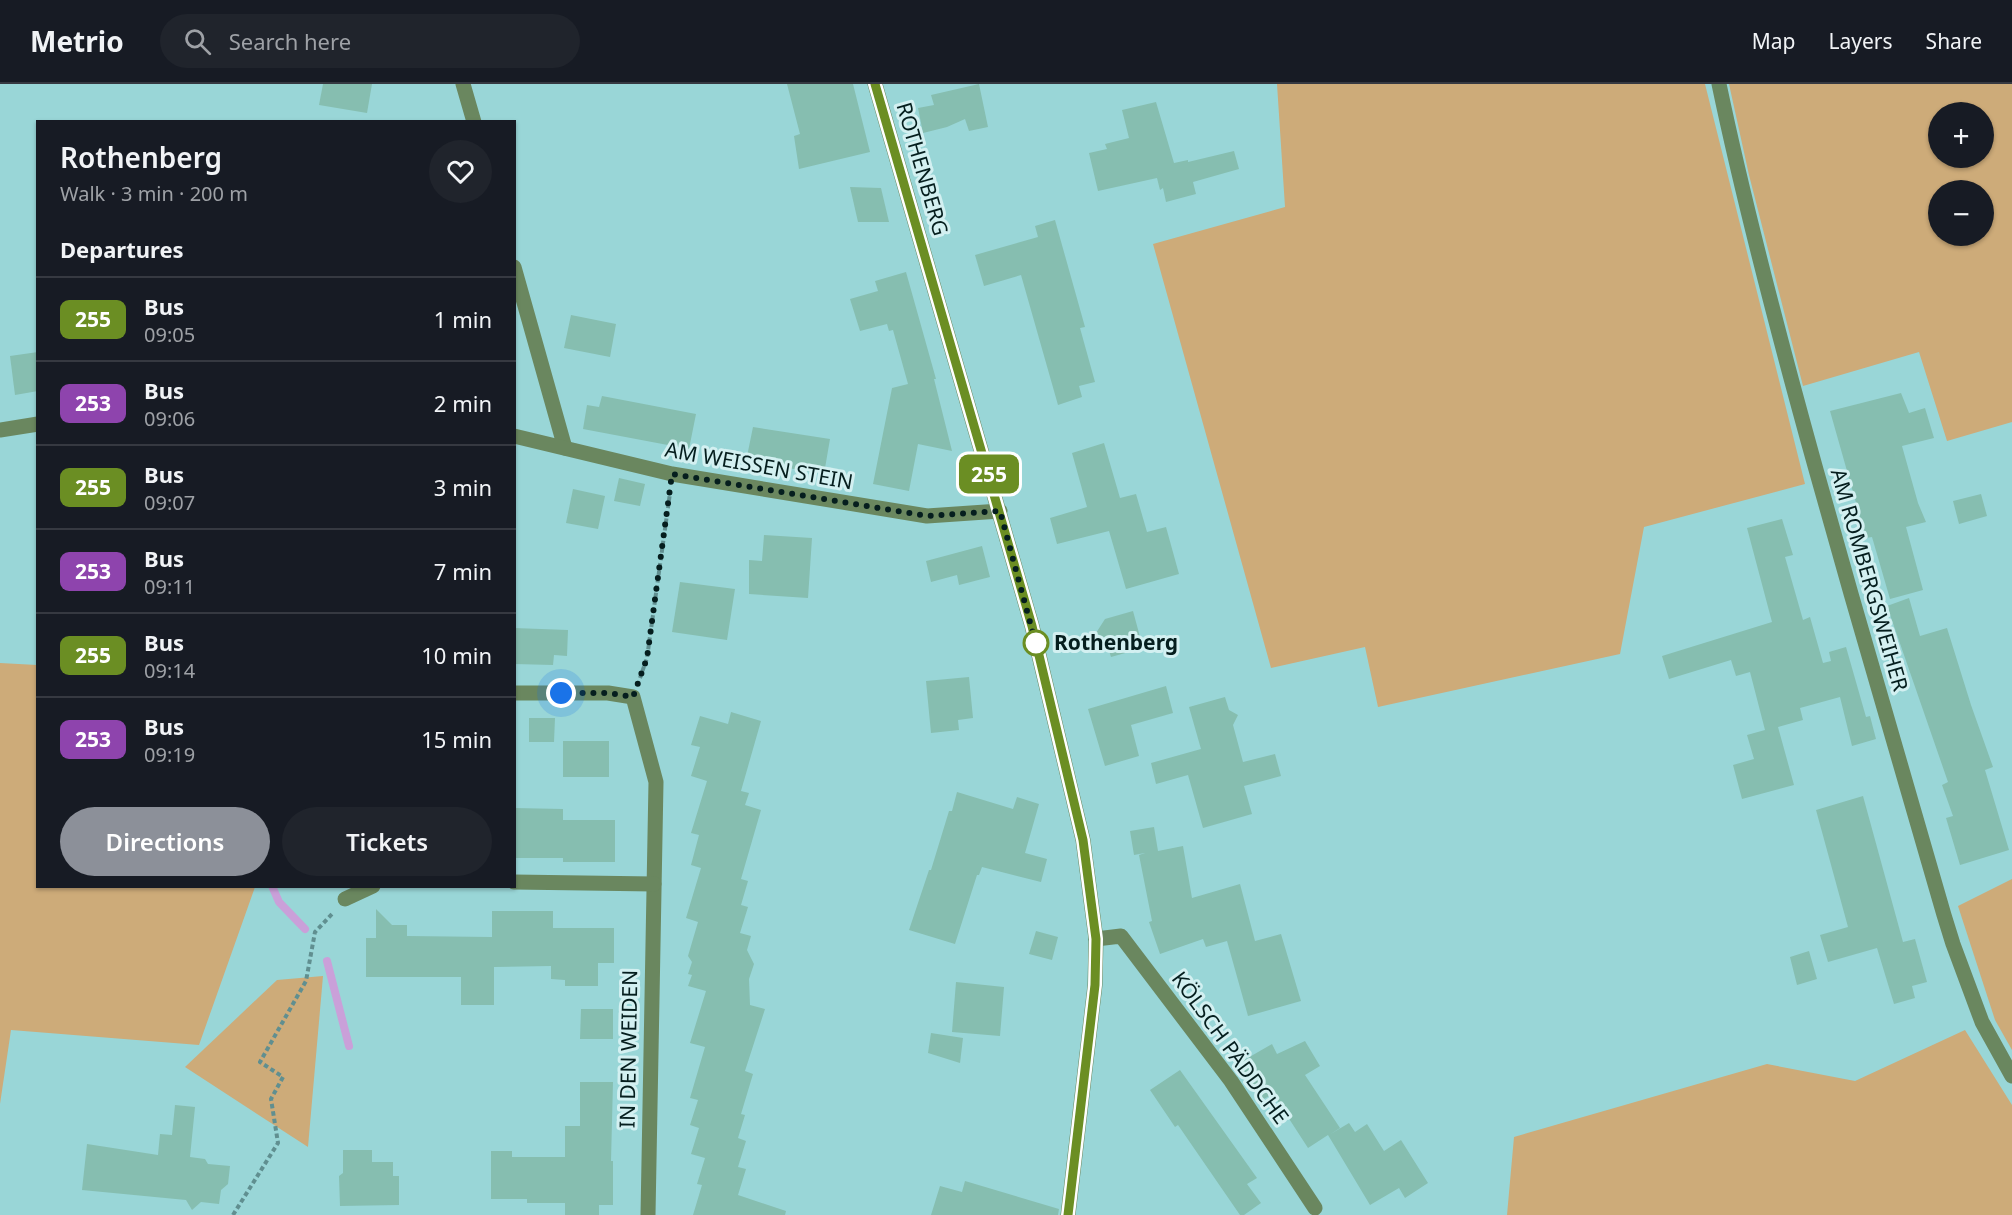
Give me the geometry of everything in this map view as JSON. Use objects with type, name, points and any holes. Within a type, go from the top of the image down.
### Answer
[{"type":"street","points":[[463,84],[473,120]]},
{"type":"street","name":"ROTHENBERG","points":[[875,84],[1032,626],[1083,840],[1096,939],[1095,985],[1068,1215]]},
{"type":"street","name":"AM ROMBERGSWEIHER","points":[[1719,84],[1738,178],[1794,388],[1867,652],[1944,915],[1982,1022],[2012,1076]]},
{"type":"street","points":[[516,274],[565,448]]},
{"type":"street","points":[[0,430],[36,424]]},
{"type":"street","name":"AM WEISSEN STEIN","points":[[516,436],[672,474],[927,516],[1000,511]]},
{"type":"street","points":[[516,693],[609,693],[633,697]]},
{"type":"street","name":"IN DEN WEIDEN","points":[[633,697],[656,782],[648,1215]]},
{"type":"street","points":[[516,882],[654,884]]},
{"type":"street","points":[[345,899],[369,888]]},
{"type":"street","name":"KÖLSCH PÄDDCHE","points":[[1096,939],[1122,936],[1231,1081],[1315,1208]]},
{"type":"path","points":[[633,697],[647,658],[672,474]]},
{"type":"path","points":[[233,1215],[278,1143],[271,1099],[283,1077],[260,1062],[306,981],[315,932],[345,899]]},
{"type":"shaded area","points":[[1277,84],[1705,84],[1805,484],[1644,527],[1620,654],[1378,707],[1365,647],[1271,668],[1153,244],[1285,207]]},
{"type":"shaded area","points":[[1729,84],[2012,84],[2012,422],[1947,441],[1919,352],[1803,386],[1749,175]]},
{"type":"shaded area","points":[[0,663],[36,665],[36,888],[255,888],[199,1045],[11,1030],[0,1104]]},
{"type":"shaded area","points":[[2012,879],[2012,1050],[1995,1020],[1958,906]]},
{"type":"shaded area","points":[[323,976],[308,1147],[185,1067],[277,980]]},
{"type":"shaded area","points":[[1965,1030],[2012,1105],[2012,1215],[1507,1215],[1514,1137],[1767,1064],[1855,1081]]},
{"type":"building","points":[[323,84],[372,84],[367,113],[319,105]]},
{"type":"building","points":[[787,84],[853,84],[870,152],[799,169],[794,136],[800,134]]},
{"type":"building","points":[[979,84],[988,127],[969,131],[965,119],[947,127],[923,133],[918,108],[934,105],[931,95]]},
{"type":"building","points":[[1156,102],[1174,163],[1234,151],[1239,169],[1193,182],[1196,194],[1166,202],[1163,188],[1160,190],[1157,178],[1098,191],[1089,153],[1107,149],[1105,144],[1129,138],[1122,110]]},
{"type":"building","points":[[850,187],[881,188],[889,222],[858,222]]},
{"type":"building","points":[[1055,220],[1085,327],[1080,328],[1095,382],[1079,386],[1082,397],[1058,405],[1021,275],[984,286],[975,255],[1038,237],[1035,226]]},
{"type":"building","points":[[906,272],[936,379],[934,379],[952,451],[918,444],[909,491],[873,484],[892,388],[908,384],[893,330],[889,331],[887,324],[860,331],[850,299],[878,291],[875,281]]},
{"type":"building","points":[[571,315],[616,324],[610,357],[564,348]]},
{"type":"building","points":[[36,352],[36,391],[15,395],[10,356]]},
{"type":"building","points":[[1901,393],[1909,413],[1925,408],[1934,438],[1902,446],[1918,503],[1926,522],[1906,527],[1923,590],[1890,599],[1872,537],[1866,538],[1830,411]]},
{"type":"building","points":[[602,396],[696,414],[689,449],[583,429],[587,405],[599,407]]},
{"type":"building","points":[[753,427],[830,439],[824,474],[770,465],[769,475],[744,471]]},
{"type":"building","points":[[1104,443],[1120,498],[1136,494],[1147,532],[1166,527],[1179,574],[1126,589],[1109,531],[1057,544],[1050,518],[1087,507],[1072,453]]},
{"type":"building","points":[[619,478],[645,484],[640,506],[614,501]]},
{"type":"building","points":[[573,489],[605,496],[598,529],[566,523]]},
{"type":"building","points":[[1981,494],[1987,516],[1959,524],[1953,501]]},
{"type":"building","points":[[1782,519],[1793,555],[1785,557],[1803,620],[1810,617],[1823,663],[1831,661],[1829,652],[1846,647],[1866,717],[1870,716],[1876,739],[1852,746],[1840,697],[1800,708],[1803,720],[1778,727],[1794,785],[1742,799],[1733,765],[1754,759],[1747,735],[1765,730],[1750,672],[1736,676],[1731,660],[1669,679],[1662,656],[1772,622],[1747,528]]},
{"type":"building","points":[[764,535],[812,538],[808,598],[749,594],[749,560],[762,561]]},
{"type":"building","points":[[982,546],[990,577],[959,585],[957,575],[931,582],[926,561]]},
{"type":"building","points":[[680,582],[735,589],[727,640],[672,632]]},
{"type":"building","points":[[1909,598],[1920,636],[1947,628],[1993,767],[1985,770],[2009,850],[1960,865],[1946,818],[1953,816],[1942,785],[1948,782],[1887,606]]},
{"type":"building","points":[[1133,611],[1143,648],[1111,657],[1105,638],[1096,633],[1105,619]]},
{"type":"building","points":[[516,628],[568,630],[567,656],[554,655],[553,665],[516,664]]},
{"type":"building","points":[[969,677],[973,718],[958,720],[959,730],[931,733],[926,681]]},
{"type":"building","points":[[1166,686],[1173,713],[1131,725],[1139,756],[1105,766],[1088,709]]},
{"type":"building","points":[[1225,697],[1229,710],[1238,715],[1233,725],[1243,762],[1275,754],[1281,776],[1244,786],[1252,814],[1203,828],[1188,775],[1156,784],[1151,763],[1201,749],[1189,707]]},
{"type":"building","points":[[731,712],[761,721],[741,791],[749,793],[745,805],[761,810],[741,879],[748,881],[741,905],[748,907],[740,933],[751,936],[747,950],[754,964],[749,979],[750,1005],[765,1009],[745,1071],[753,1074],[741,1114],[745,1115],[738,1138],[746,1141],[738,1167],[746,1169],[738,1195],[786,1211],[785,1215],[693,1215],[702,1185],[697,1184],[705,1158],[691,1154],[699,1128],[690,1125],[698,1100],[690,1098],[705,1047],[690,1043],[706,991],[688,986],[692,975],[688,974],[692,962],[688,956],[698,922],[686,918],[701,868],[691,865],[699,835],[691,833],[707,781],[691,776],[700,747],[691,745],[700,716],[728,724]]},
{"type":"building","points":[[529,718],[555,718],[554,742],[529,742]]},
{"type":"building","points":[[563,741],[609,741],[609,777],[563,777]]},
{"type":"building","points":[[957,792],[1013,809],[1017,797],[1039,804],[1025,853],[1047,859],[1041,882],[982,867],[977,875],[955,944],[909,930]]},
{"type":"building","points":[[1863,796],[1903,942],[1915,939],[1927,982],[1912,986],[1915,998],[1894,1004],[1877,948],[1828,962],[1820,935],[1848,927],[1816,810]]},
{"type":"building","points":[[516,808],[563,809],[563,820],[615,820],[615,862],[563,862],[563,858],[516,858]]},
{"type":"building","points":[[1154,827],[1158,851],[1183,846],[1192,898],[1240,884],[1255,941],[1281,934],[1301,1001],[1248,1016],[1227,941],[1206,947],[1203,939],[1160,954],[1149,922],[1152,921],[1139,855],[1145,853],[1134,855],[1130,831]]},
{"type":"building","points":[[376,909],[392,925],[407,925],[407,936],[492,937],[492,911],[553,911],[553,928],[614,928],[614,963],[598,963],[598,986],[565,986],[565,980],[551,979],[551,966],[494,967],[494,1005],[461,1005],[461,977],[366,977],[366,938],[376,938]]},
{"type":"building","points":[[1036,931],[1058,937],[1052,960],[1029,954]]},
{"type":"building","points":[[1809,951],[1817,979],[1797,985],[1790,957]]},
{"type":"building","points":[[956,982],[1004,987],[1000,1036],[952,1032]]},
{"type":"building","points":[[581,1009],[613,1009],[613,1039],[580,1039]]},
{"type":"building","points":[[931,1033],[963,1038],[960,1063],[928,1053]]},
{"type":"building","points":[[1305,1041],[1320,1066],[1305,1075],[1340,1128],[1329,1135],[1349,1123],[1355,1132],[1367,1124],[1384,1151],[1401,1140],[1428,1183],[1405,1198],[1399,1188],[1370,1205],[1328,1135],[1308,1148],[1273,1094],[1260,1101],[1239,1063],[1272,1044],[1277,1054]]},
{"type":"building","points":[[1180,1070],[1257,1178],[1247,1184],[1261,1203],[1244,1215],[1240,1215],[1178,1125],[1175,1127],[1150,1090]]},
{"type":"building","points":[[580,1082],[613,1082],[611,1161],[613,1161],[613,1205],[599,1205],[599,1215],[565,1215],[565,1203],[527,1203],[527,1199],[491,1199],[491,1151],[512,1151],[512,1157],[565,1157],[565,1126],[580,1126]]},
{"type":"building","points":[[175,1105],[195,1107],[190,1157],[205,1159],[208,1164],[230,1166],[228,1184],[221,1190],[219,1204],[201,1202],[192,1210],[186,1200],[82,1190],[87,1144],[158,1155],[160,1134],[172,1135]]},
{"type":"building","points":[[343,1150],[372,1150],[372,1162],[393,1162],[393,1176],[399,1176],[399,1205],[340,1206],[339,1176],[343,1173]]},
{"type":"building","points":[[965,1181],[1059,1209],[1058,1215],[931,1215],[940,1186],[962,1192]]},
{"type":"waterway","points":[[273,888],[279,902],[305,929]]},
{"type":"waterway","points":[[327,961],[349,1046]]},
{"type":"bus line","name":"255","points":[[875,84],[1032,626],[1083,840],[1096,939],[1095,985],[1068,1215]]},
{"type":"place","name":"Rothenberg","points":[[1036,643]]},
{"type":"route","points":[[561,693],[609,693],[633,697],[647,658],[672,474],[927,516],[1000,511],[1037,648],[1036,643]]}]
